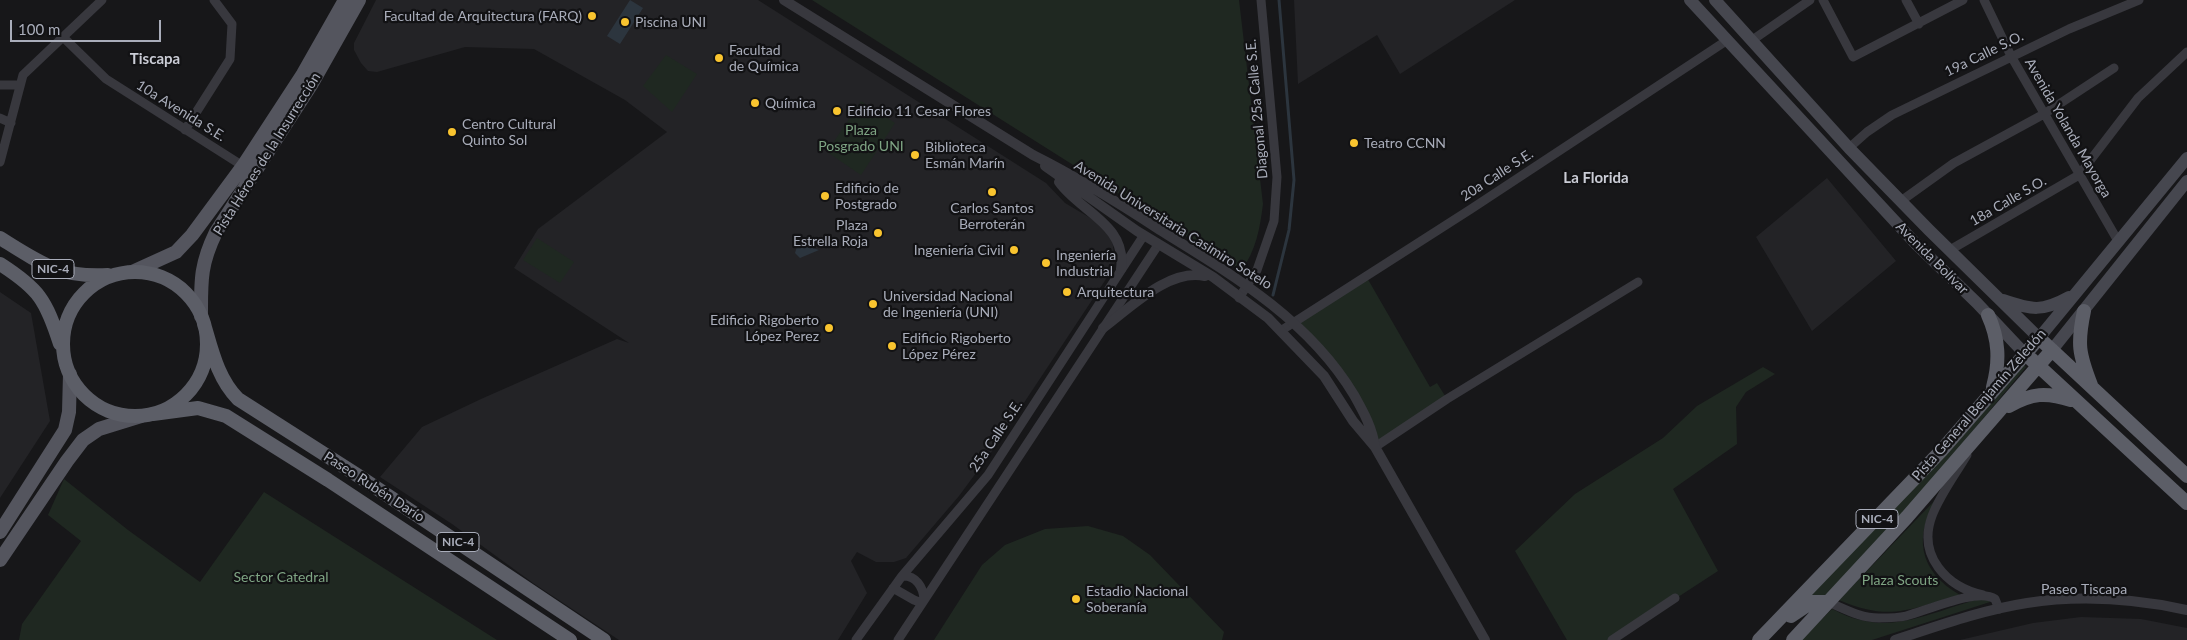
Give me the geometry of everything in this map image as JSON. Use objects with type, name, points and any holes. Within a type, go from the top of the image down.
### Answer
[{"type":"highway","name":"NIC-4","points":[[0,238],[37,261],[60,272],[78,275],[114,275],[132,272],[154,275],[173,283],[189,296],[203,320],[206,352],[203,367],[196,381],[187,394],[175,404],[147,415],[115,414],[98,406],[83,395],[67,368],[49,311],[42,299],[29,284],[0,264]]},
{"type":"highway","name":"NIC-4","points":[[67,368],[64,331],[74,306],[95,284],[114,275]]},
{"type":"highway","points":[[2084,310],[2079,336],[2080,357],[2092,388]]},
{"type":"highway","points":[[1988,315],[1996,337],[1998,356],[1997,373],[1990,394]]},
{"type":"highway","name":"Paseo Rubén Darío","points":[[203,320],[220,374],[226,386],[238,399],[357,475],[604,640]]},
{"type":"highway","name":"Avenida Bolívar","points":[[2039,338],[2187,476]]},
{"type":"highway","name":"Pista General Benjamín Zeledón","points":[[1759,640],[1941,451],[2039,338]]},
{"type":"highway","name":"Pista General Benjamín Zeledón","points":[[1793,640],[1907,518],[2052,350]]},
{"type":"highway","name":"Avenida Bolívar","points":[[2025,354],[2187,503]]},
{"type":"highway","points":[[2002,409],[2024,397],[2040,394],[2057,395],[2077,402]]},
{"type":"highway","name":"Paseo Rubén Darío","points":[[147,415],[198,408],[226,416],[394,523],[570,640]]},
{"type":"highway","points":[[1764,640],[1803,607],[1817,601],[1828,602]]},
{"type":"main road","name":"Pista Héroes de la Insurrección","points":[[132,272],[176,252],[185,244],[243,166],[303,74],[346,0]]},
{"type":"main road","name":"Pista Héroes de la Insurrección","points":[[203,320],[201,274],[207,252],[216,232],[311,85],[359,0]]},
{"type":"main road","name":"Avenida Bolívar","points":[[1690,0],[1916,244],[2025,354]]},
{"type":"main road","name":"Avenida Bolívar","points":[[1715,0],[1849,148],[2039,338]]},
{"type":"main road","name":"Pista General Benjamín Zeledón","points":[[2039,338],[2187,158]]},
{"type":"main road","name":"Pista General Benjamín Zeledón","points":[[2052,350],[2187,181]]},
{"type":"main road","points":[[2001,299],[2040,309],[2050,307],[2076,293]]},
{"type":"main road","points":[[0,532],[65,430],[69,412],[67,368]]},
{"type":"main road","points":[[0,560],[83,440],[100,429],[147,415]]},
{"type":"street","points":[[0,162],[23,75],[102,0]]},
{"type":"street","points":[[185,130],[230,59],[232,24],[214,0]]},
{"type":"street","name":"Avenida Universitaria Casimiro Sotelo","points":[[784,0],[1032,155],[1065,172],[1157,227],[1247,286],[1294,322],[1314,343],[1349,387],[1369,422],[1375,447]]},
{"type":"street","name":"Diagonal 25a Calle S.E.","points":[[1239,298],[1257,270],[1274,221],[1277,177],[1261,0]]},
{"type":"street","points":[[1751,41],[1810,0]]},
{"type":"street","points":[[1823,0],[1853,57],[1963,0]]},
{"type":"street","points":[[1906,0],[1919,24]]},
{"type":"street","name":"Avenida Yolanda Mayorga","points":[[1984,0],[2011,56],[2118,242]]},
{"type":"street","name":"19a Calle S.O.","points":[[1849,148],[1867,132],[1892,115],[2011,56],[2139,0]]},
{"type":"street","name":"10a Avenida S.E.","points":[[63,37],[106,79],[243,166]]},
{"type":"street","name":"20a Calle S.E.","points":[[1282,330],[1471,209],[1726,41]]},
{"type":"street","points":[[2079,175],[2138,98],[2187,52]]},
{"type":"street","points":[[1901,201],[1954,163],[2044,114],[2114,68]]},
{"type":"street","points":[[0,85],[20,85]]},
{"type":"street","points":[[0,118],[11,122]]},
{"type":"street","name":"Avenida Universitaria Casimiro Sotelo","points":[[1032,155],[1051,171],[1144,236],[1159,242],[1213,277],[1282,330],[1324,376],[1353,421],[1375,447],[1485,640]]},
{"type":"street","points":[[1051,171],[1064,188],[1104,222],[1113,233],[1120,252],[1121,269]]},
{"type":"street","name":"18a Calle S.O.","points":[[1950,250],[2079,175]]},
{"type":"street","points":[[898,640],[1159,242],[1161,234],[1157,227]]},
{"type":"street","name":"25a Calle S.E.","points":[[856,640],[902,576],[988,475],[1144,236]]},
{"type":"street","points":[[1159,242],[1212,270],[1230,275]]},
{"type":"street","points":[[1103,328],[1168,281],[1192,274],[1213,277]]},
{"type":"street","points":[[1375,447],[1447,399],[1638,282]]},
{"type":"street","points":[[1039,397],[1052,406]]},
{"type":"street","points":[[1982,431],[1932,516],[1928,532],[1930,552],[1937,568],[1967,592],[1995,599],[1999,609]]},
{"type":"street","points":[[902,576],[910,576],[917,582],[922,590],[923,601]]},
{"type":"street","points":[[893,588],[914,600],[923,601]]},
{"type":"street","points":[[1828,602],[1858,615],[1887,618],[1904,616],[1965,598],[1984,595]]},
{"type":"street","points":[[1612,640],[1675,598]]},
{"type":"street","name":"Paseo Tiscapa","points":[[1895,640],[1999,609],[2051,600],[2105,600],[2187,610]]},
{"type":"shaded area","name":"Universidad Nacional de Ingeniería (UNI)","points":[[376,0],[758,0],[1046,183],[1065,203],[1092,219],[1112,238],[1115,262],[1112,270],[990,454],[959,496],[906,558],[894,562],[876,562],[857,552],[851,561],[867,593],[838,640],[619,640],[533,583],[452,524],[380,477],[422,427],[617,339],[629,343],[514,268],[538,229],[667,132],[625,100],[534,49],[465,47],[377,72],[368,71],[354,50],[354,43]]},
{"type":"shaded area","name":"Piscina UNI","points":[[630,0],[643,8],[620,44],[607,36]]},
{"type":"shaded area","points":[[1294,0],[1515,0],[1400,74],[1377,35],[1298,84]]},
{"type":"shaded area","points":[[1827,178],[1896,261],[1812,331],[1756,237]]},
{"type":"shaded area","points":[[798,243],[819,250],[800,258],[795,253]]},
{"type":"shaded area","points":[[0,292],[31,313],[50,421],[0,498]]},
{"type":"shaded area","points":[[2081,617],[2141,619],[2187,628],[2187,640],[1960,640],[2033,623]]},
{"type":"green space","points":[[812,0],[1239,0],[1263,204],[1256,239],[1246,263],[1241,271]]},
{"type":"green space","points":[[666,55],[697,74],[672,112],[643,86]]},
{"type":"green space","name":"Plaza Posgrado UNI","points":[[861,101],[895,123],[861,175],[827,152]]},
{"type":"green space","points":[[537,238],[574,262],[560,283],[523,260]]},
{"type":"green space","points":[[1366,276],[1430,387],[1437,383],[1447,399],[1375,447],[1349,387],[1294,322]]},
{"type":"green space","points":[[2024,365],[2026,367],[1972,432],[1953,459],[1827,595],[1806,598],[1964,435]]},
{"type":"green space","points":[[1763,367],[1775,374],[1746,392],[1736,407],[1737,444],[1673,489],[1718,571],[1612,640],[1567,640],[1515,551],[1575,494],[1663,438],[1697,406]]},
{"type":"green space","name":"Sector Catedral","points":[[64,479],[128,530],[200,582],[264,492],[497,640],[19,640],[22,624],[81,541],[48,515]]},
{"type":"green space","name":"Plaza Scouts","points":[[1938,497],[1925,525],[1924,551],[1935,575],[1960,595],[1913,609],[1887,612],[1857,607],[1839,600]]},
{"type":"green space","name":"Estadio Nacional Soberanía","points":[[1088,526],[1123,536],[1150,555],[1224,632],[1222,640],[934,640],[982,565],[1005,545],[1045,529]]},
{"type":"green space","points":[[1975,600],[1988,600],[1990,602],[1872,640],[1801,640],[1832,609],[1861,620],[1879,623],[1906,621]]},
{"type":"waterway","points":[[1273,295],[1289,230],[1294,180],[1279,0]]},
{"type":"place","name":"Facultad de Arquitectura (FARQ)","points":[[592,16]]},
{"type":"place","name":"Piscina UNI","points":[[625,22]]},
{"type":"place","name":"Facultad de Química","points":[[719,58]]},
{"type":"place","name":"Química","points":[[755,103]]},
{"type":"place","name":"Edificio 11 Cesar Flores","points":[[837,111]]},
{"type":"place","name":"Centro Cultural Quinto Sol","points":[[452,132]]},
{"type":"place","name":"Teatro CCNN","points":[[1354,143]]},
{"type":"place","name":"Biblioteca Esmán Marín","points":[[915,155]]},
{"type":"place","name":"Carlos Santos Berroterán","points":[[992,192]]},
{"type":"place","name":"Edificio de Postgrado","points":[[825,196]]},
{"type":"place","name":"Plaza Estrella Roja","points":[[878,233]]},
{"type":"place","name":"Ingeniería Civil","points":[[1014,250]]},
{"type":"place","name":"Ingeniería Industrial","points":[[1046,263]]},
{"type":"place","name":"Arquitectura","points":[[1067,292]]},
{"type":"place","name":"Universidad Nacional de Ingeniería (UNI)","points":[[873,304]]},
{"type":"place","name":"Edificio Rigoberto López Perez","points":[[829,328]]},
{"type":"place","name":"Edificio Rigoberto López Pérez","points":[[892,346]]},
{"type":"place","name":"Estadio Nacional Soberanía","points":[[1076,599]]},
{"type":"district","name":"Tiscapa","points":[[155,59]]},
{"type":"district","name":"La Florida","points":[[1596,178]]}]
